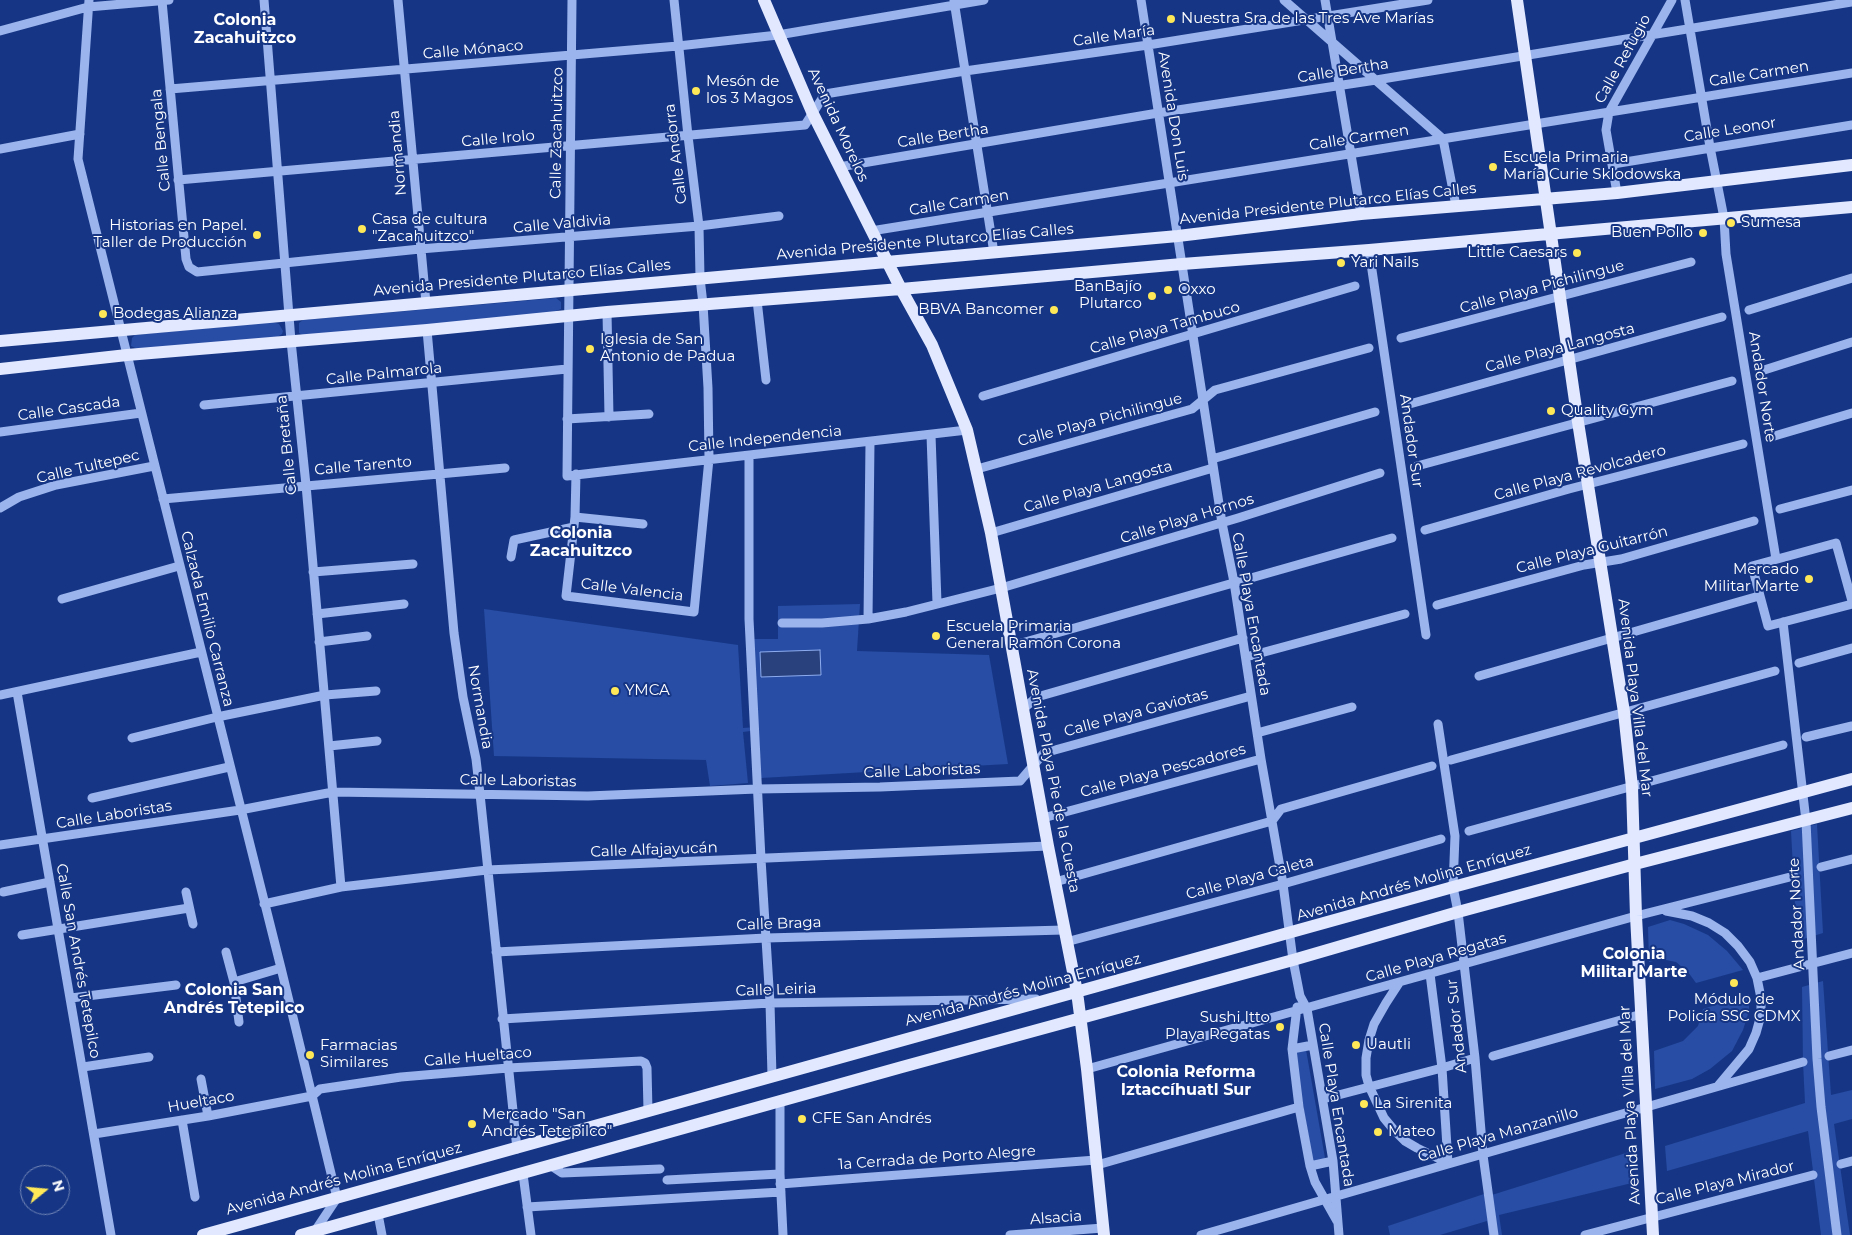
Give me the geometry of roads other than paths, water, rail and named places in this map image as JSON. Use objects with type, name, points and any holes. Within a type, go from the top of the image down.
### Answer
[{"type":"main road","name":"Avenida Morelos","points":[[764,0],[812,112],[887,262]]},
{"type":"main road","name":"Avenida Playa Villa del Mar","points":[[1517,0],[1547,199],[1568,359],[1624,712],[1632,787],[1636,916],[1653,1235]]},
{"type":"main road","name":"Avenida Presidente Plutarco Elías Calles","points":[[0,339],[289,316],[1178,236],[1361,214],[1617,193],[1852,165]]},
{"type":"main road","points":[[0,369],[126,355],[428,330],[607,312],[1369,250],[1852,207]]},
{"type":"main road","name":"Avenida Playa Pie de la Cuesta","points":[[887,262],[932,345],[967,430],[977,469],[991,533],[1033,766],[1077,992],[1104,1232]]},
{"type":"main road","name":"Avenida Andrés Molina Enríquez","points":[[204,1235],[1454,887],[1852,779]]},
{"type":"main road","points":[[301,1235],[316,1233],[550,1165],[1293,960],[1458,912],[1852,808]]},
{"type":"street","points":[[0,31],[89,3],[169,0]]},
{"type":"street","name":"Calle Bretaña","points":[[264,0],[291,341],[306,485],[341,887]]},
{"type":"street","name":"Normandia","points":[[398,0],[426,303]]},
{"type":"street","name":"Calle Zacahuitzco","points":[[566,596],[575,522],[567,420],[572,0]]},
{"type":"street","name":"Calle Andorra","points":[[674,0],[699,226],[700,278],[708,388],[709,460],[694,612]]},
{"type":"street","name":"Calle Mónaco","points":[[170,89],[678,46],[778,35],[954,2],[984,0]]},
{"type":"street","name":"Avenida Don Luis","points":[[1141,0],[1178,236]]},
{"type":"street","points":[[1284,0],[1443,139],[1456,206]]},
{"type":"street","points":[[1325,0],[1361,214]]},
{"type":"street","name":"Calle María","points":[[812,112],[825,94],[1428,0]]},
{"type":"street","name":"Calle Refugio","points":[[1617,193],[1606,130],[1608,112],[1672,0]]},
{"type":"street","name":"Andador Norte","points":[[1685,0],[1724,218],[1726,254],[1776,559]]},
{"type":"street","name":"Calle Bengala","points":[[162,1],[186,259],[188,267],[196,272]]},
{"type":"street","points":[[954,2],[994,253]]},
{"type":"street","name":"Calle Bertha","points":[[839,167],[1158,113],[1340,86],[1653,33],[1852,2]]},
{"type":"street","name":"Calzada Emilio Carranza","points":[[89,3],[78,159],[337,1198]]},
{"type":"street","name":"Calle Carmen","points":[[871,231],[1351,152],[1852,73]]},
{"type":"street","name":"Calle Irolo","points":[[178,180],[805,125],[812,112]]},
{"type":"street","name":"Calle Leonor","points":[[1613,164],[1852,125]]},
{"type":"street","points":[[0,149],[80,134]]},
{"type":"street","name":"Calle Valdivia","points":[[196,272],[420,248],[699,226],[779,216]]},
{"type":"street","name":"Calle Playa Encantada","points":[[1178,236],[1202,400],[1222,523],[1234,582],[1261,759],[1283,884],[1293,960],[1300,996],[1306,1009],[1323,1099],[1337,1195],[1339,1235]]},
{"type":"street","name":"Andador Sur","points":[[1369,250],[1426,635]]},
{"type":"street","name":"Calle Playa Pichilingue","points":[[1401,338],[1691,262]]},
{"type":"street","points":[[1749,310],[1852,278]]},
{"type":"street","name":"Calle Playa Tambuco","points":[[983,396],[1355,286]]},
{"type":"street","points":[[757,300],[766,380]]},
{"type":"street","points":[[607,312],[609,416]]},
{"type":"street","name":"Calle Playa Langosta","points":[[1406,404],[1722,317]]},
{"type":"street","name":"Normandia","points":[[428,330],[454,634],[463,696],[476,760],[517,1149]]},
{"type":"street","points":[[1761,371],[1852,342]]},
{"type":"street","name":"Calle Playa Pichilingue","points":[[977,469],[1192,409],[1215,390],[1369,348]]},
{"type":"street","name":"Calle Palmarola","points":[[204,406],[568,369]]},
{"type":"street","points":[[1417,466],[1732,381]]},
{"type":"street","name":"Calle Playa Langosta","points":[[991,533],[1375,412]]},
{"type":"street","name":"Calle Cascada","points":[[0,432],[141,413]]},
{"type":"street","points":[[1771,437],[1852,413]]},
{"type":"street","points":[[567,420],[649,414]]},
{"type":"street","name":"Calle Independencia","points":[[571,475],[967,430]]},
{"type":"street","points":[[931,435],[937,603]]},
{"type":"street","points":[[868,619],[870,442]]},
{"type":"street","name":"Calle Playa Revolcadero","points":[[1425,530],[1743,444]]},
{"type":"street","points":[[749,456],[749,619],[760,859],[770,1003],[772,1076]]},
{"type":"street","name":"Calle Tultepec","points":[[0,508],[20,497],[56,485],[154,466]]},
{"type":"street","name":"Calle Tarento","points":[[162,498],[505,468]]},
{"type":"street","name":"Calle Playa Hornos","points":[[782,623],[822,623],[868,619],[906,612],[1001,588],[1222,523],[1380,473]]},
{"type":"street","points":[[1780,510],[1852,490]]},
{"type":"street","name":"Calle Playa Guitarrón","points":[[1437,605],[1584,565],[1621,559],[1754,521]]},
{"type":"street","points":[[511,557],[514,540],[575,522],[643,524]]},
{"type":"street","points":[[1011,646],[1392,538]]},
{"type":"street","points":[[1836,543],[1849,575],[1852,603],[1768,626],[1752,566],[1836,543]]},
{"type":"street","points":[[313,572],[413,564]]},
{"type":"street","points":[[62,599],[179,566]]},
{"type":"street","name":"Calle Valencia","points":[[566,596],[694,612]]},
{"type":"street","points":[[1479,676],[1760,596]]},
{"type":"street","points":[[317,614],[404,604]]},
{"type":"street","points":[[1246,657],[1405,614]]},
{"type":"street","name":"Andador Norte","points":[[1783,622],[1806,821],[1820,1097],[1837,1235]]},
{"type":"street","points":[[319,642],[367,636]]},
{"type":"street","points":[[1023,709],[1037,697],[1242,638]]},
{"type":"street","points":[[1799,663],[1852,648]]},
{"type":"street","points":[[0,695],[201,652]]},
{"type":"street","points":[[1451,760],[1775,671]]},
{"type":"street","points":[[132,738],[325,695],[376,691]]},
{"type":"street","name":"Calle San Andrés Tetepilco","points":[[17,692],[111,1235]]},
{"type":"street","name":"Calle Playa Gaviotas","points":[[1033,766],[1044,753],[1251,696]]},
{"type":"street","points":[[1257,733],[1352,707]]},
{"type":"street","name":"Andador Sur","points":[[1438,724],[1455,836],[1454,887],[1475,1058],[1483,1155],[1494,1235]]},
{"type":"street","points":[[1806,737],[1852,726]]},
{"type":"street","points":[[329,746],[377,741]]},
{"type":"street","points":[[1469,831],[1783,744]]},
{"type":"street","name":"Calle Playa Pescadores","points":[[1043,818],[1261,759]]},
{"type":"street","name":"Calle Laboristas","points":[[0,845],[240,810],[333,792],[588,796],[757,789],[880,787],[1020,781],[1033,766]]},
{"type":"street","points":[[1055,882],[1272,821],[1281,809],[1432,766]]},
{"type":"street","points":[[92,798],[229,767]]},
{"type":"street","name":"Calle Playa Caleta","points":[[1065,936],[1283,884],[1441,839]]},
{"type":"street","name":"Calle Alfajayucán","points":[[264,904],[341,887],[488,870],[1048,846]]},
{"type":"street","points":[[1821,867],[1852,859]]},
{"type":"street","name":"Calle Playa Regatas","points":[[1087,1069],[1636,916],[1794,876]]},
{"type":"street","points":[[3,892],[50,882]]},
{"type":"street","points":[[186,892],[193,924]]},
{"type":"street","points":[[22,935],[189,908]]},
{"type":"street","points":[[1660,910],[1692,916],[1709,923],[1725,934],[1738,946],[1750,962],[1757,978],[1761,998],[1761,1015],[1756,1033],[1748,1049],[1717,1086]]},
{"type":"street","name":"Calle Braga","points":[[496,952],[766,938],[1065,936]]},
{"type":"street","points":[[226,952],[234,982],[239,1022]]},
{"type":"street","points":[[1757,978],[1852,953]]},
{"type":"street","points":[[234,982],[281,968]]},
{"type":"street","points":[[1399,983],[1374,1024],[1368,1040],[1366,1075],[1384,1118],[1394,1130],[1405,1141],[1448,1163],[1442,1068],[1430,974]]},
{"type":"street","points":[[71,998],[176,985]]},
{"type":"street","name":"Calle Playa Encantada","points":[[1300,996],[1296,1012],[1292,1049],[1299,1107],[1310,1166],[1315,1182],[1323,1200],[1337,1221]]},
{"type":"street","name":"Calle Leiria","points":[[502,1020],[770,1003],[1051,999]]},
{"type":"street","points":[[1493,1056],[1642,1014]]},
{"type":"street","points":[[1292,1049],[1313,1045]]},
{"type":"street","points":[[1829,1056],[1852,1050]]},
{"type":"street","points":[[82,1067],[149,1058]]},
{"type":"street","points":[[1323,1099],[1475,1058]]},
{"type":"street","name":"Calle Hueltaco","points":[[312,1096],[320,1088],[401,1077],[508,1068],[640,1061],[645,1063],[647,1068],[648,1111]]},
{"type":"street","name":"Calle Playa Manzanillo","points":[[1201,1235],[1803,1062]]},
{"type":"street","points":[[201,1079],[208,1116]]},
{"type":"street","name":"Hueltaco","points":[[94,1134],[208,1116],[312,1096]]},
{"type":"street","points":[[775,1235],[783,1235],[780,1183],[780,1102]]},
{"type":"street","name":"1a Cerrada de Porto Alegre","points":[[780,1183],[1097,1163],[1299,1107]]},
{"type":"street","points":[[182,1120],[194,1197]]},
{"type":"street","points":[[1841,1164],[1852,1161]]},
{"type":"street","points":[[1310,1166],[1333,1162]]},
{"type":"street","points":[[550,1165],[562,1173],[660,1169]]},
{"type":"street","points":[[522,1174],[531,1235]]},
{"type":"street","name":"Calle Playa Mirador","points":[[1585,1235],[1813,1175]]},
{"type":"street","points":[[667,1180],[780,1183]]},
{"type":"street","points":[[527,1207],[780,1183]]},
{"type":"street","points":[[316,1233],[337,1198]]},
{"type":"street","points":[[378,1214],[382,1235]]},
{"type":"street","name":"Alsacia","points":[[1010,1235],[1104,1232]]},
{"type":"place","name":"Nuestra Sra de las Tres Ave Marías","points":[[1171,19]]},
{"type":"place","name":"Mesón de los 3 Magos","points":[[696,91]]},
{"type":"place","name":"Escuela Primaria María Curie Sklodowska","points":[[1493,167]]},
{"type":"place","name":"Sumesa","points":[[1731,223]]},
{"type":"place","name":"Casa de cultura \"Zacahuitzco\"","points":[[362,229]]},
{"type":"place","name":"Buen Pollo","points":[[1703,233]]},
{"type":"place","name":"Historias en Papel. Taller de Producción","points":[[257,235]]},
{"type":"place","name":"Little Caesars","points":[[1577,253]]},
{"type":"place","name":"Yari Nails","points":[[1341,263]]},
{"type":"place","name":"Oxxo","points":[[1168,290]]},
{"type":"place","name":"BanBajío Plutarco","points":[[1152,296]]},
{"type":"place","name":"BBVA Bancomer","points":[[1054,310]]},
{"type":"place","name":"Bodegas Alianza","points":[[103,314]]},
{"type":"place","name":"Iglesia de San Antonio de Padua","points":[[590,349]]},
{"type":"place","name":"Quality Gym","points":[[1551,411]]},
{"type":"place","name":"Mercado Militar Marte","points":[[1809,579]]},
{"type":"place","name":"Escuela Primaria General Ramón Corona","points":[[936,636]]},
{"type":"place","name":"YMCA","points":[[615,691]]},
{"type":"place","name":"Módulo de Policía SSC CDMX","points":[[1734,983]]},
{"type":"place","name":"Sushi Itto Playa Regatas","points":[[1280,1027]]},
{"type":"place","name":"Uautli","points":[[1356,1045]]},
{"type":"place","name":"Farmacias Similares","points":[[310,1055]]},
{"type":"place","name":"La Sirenita","points":[[1364,1104]]},
{"type":"place","name":"CFE San Andrés","points":[[802,1119]]},
{"type":"place","name":"Mercado \"San Andrés Tetepilco\"","points":[[472,1124]]},
{"type":"place","name":"Mateo","points":[[1378,1132]]},
{"type":"district","name":"Colonia Zacahuitzco","points":[[245,29]]},
{"type":"district","name":"Colonia Zacahuitzco","points":[[581,542]]},
{"type":"district","name":"Colonia Militar Marte","points":[[1634,963]]},
{"type":"district","name":"Colonia San Andrés Tetepilco","points":[[234,999]]},
{"type":"district","name":"Colonia Reforma Iztaccíhuatl Sur","points":[[1186,1081]]}]
